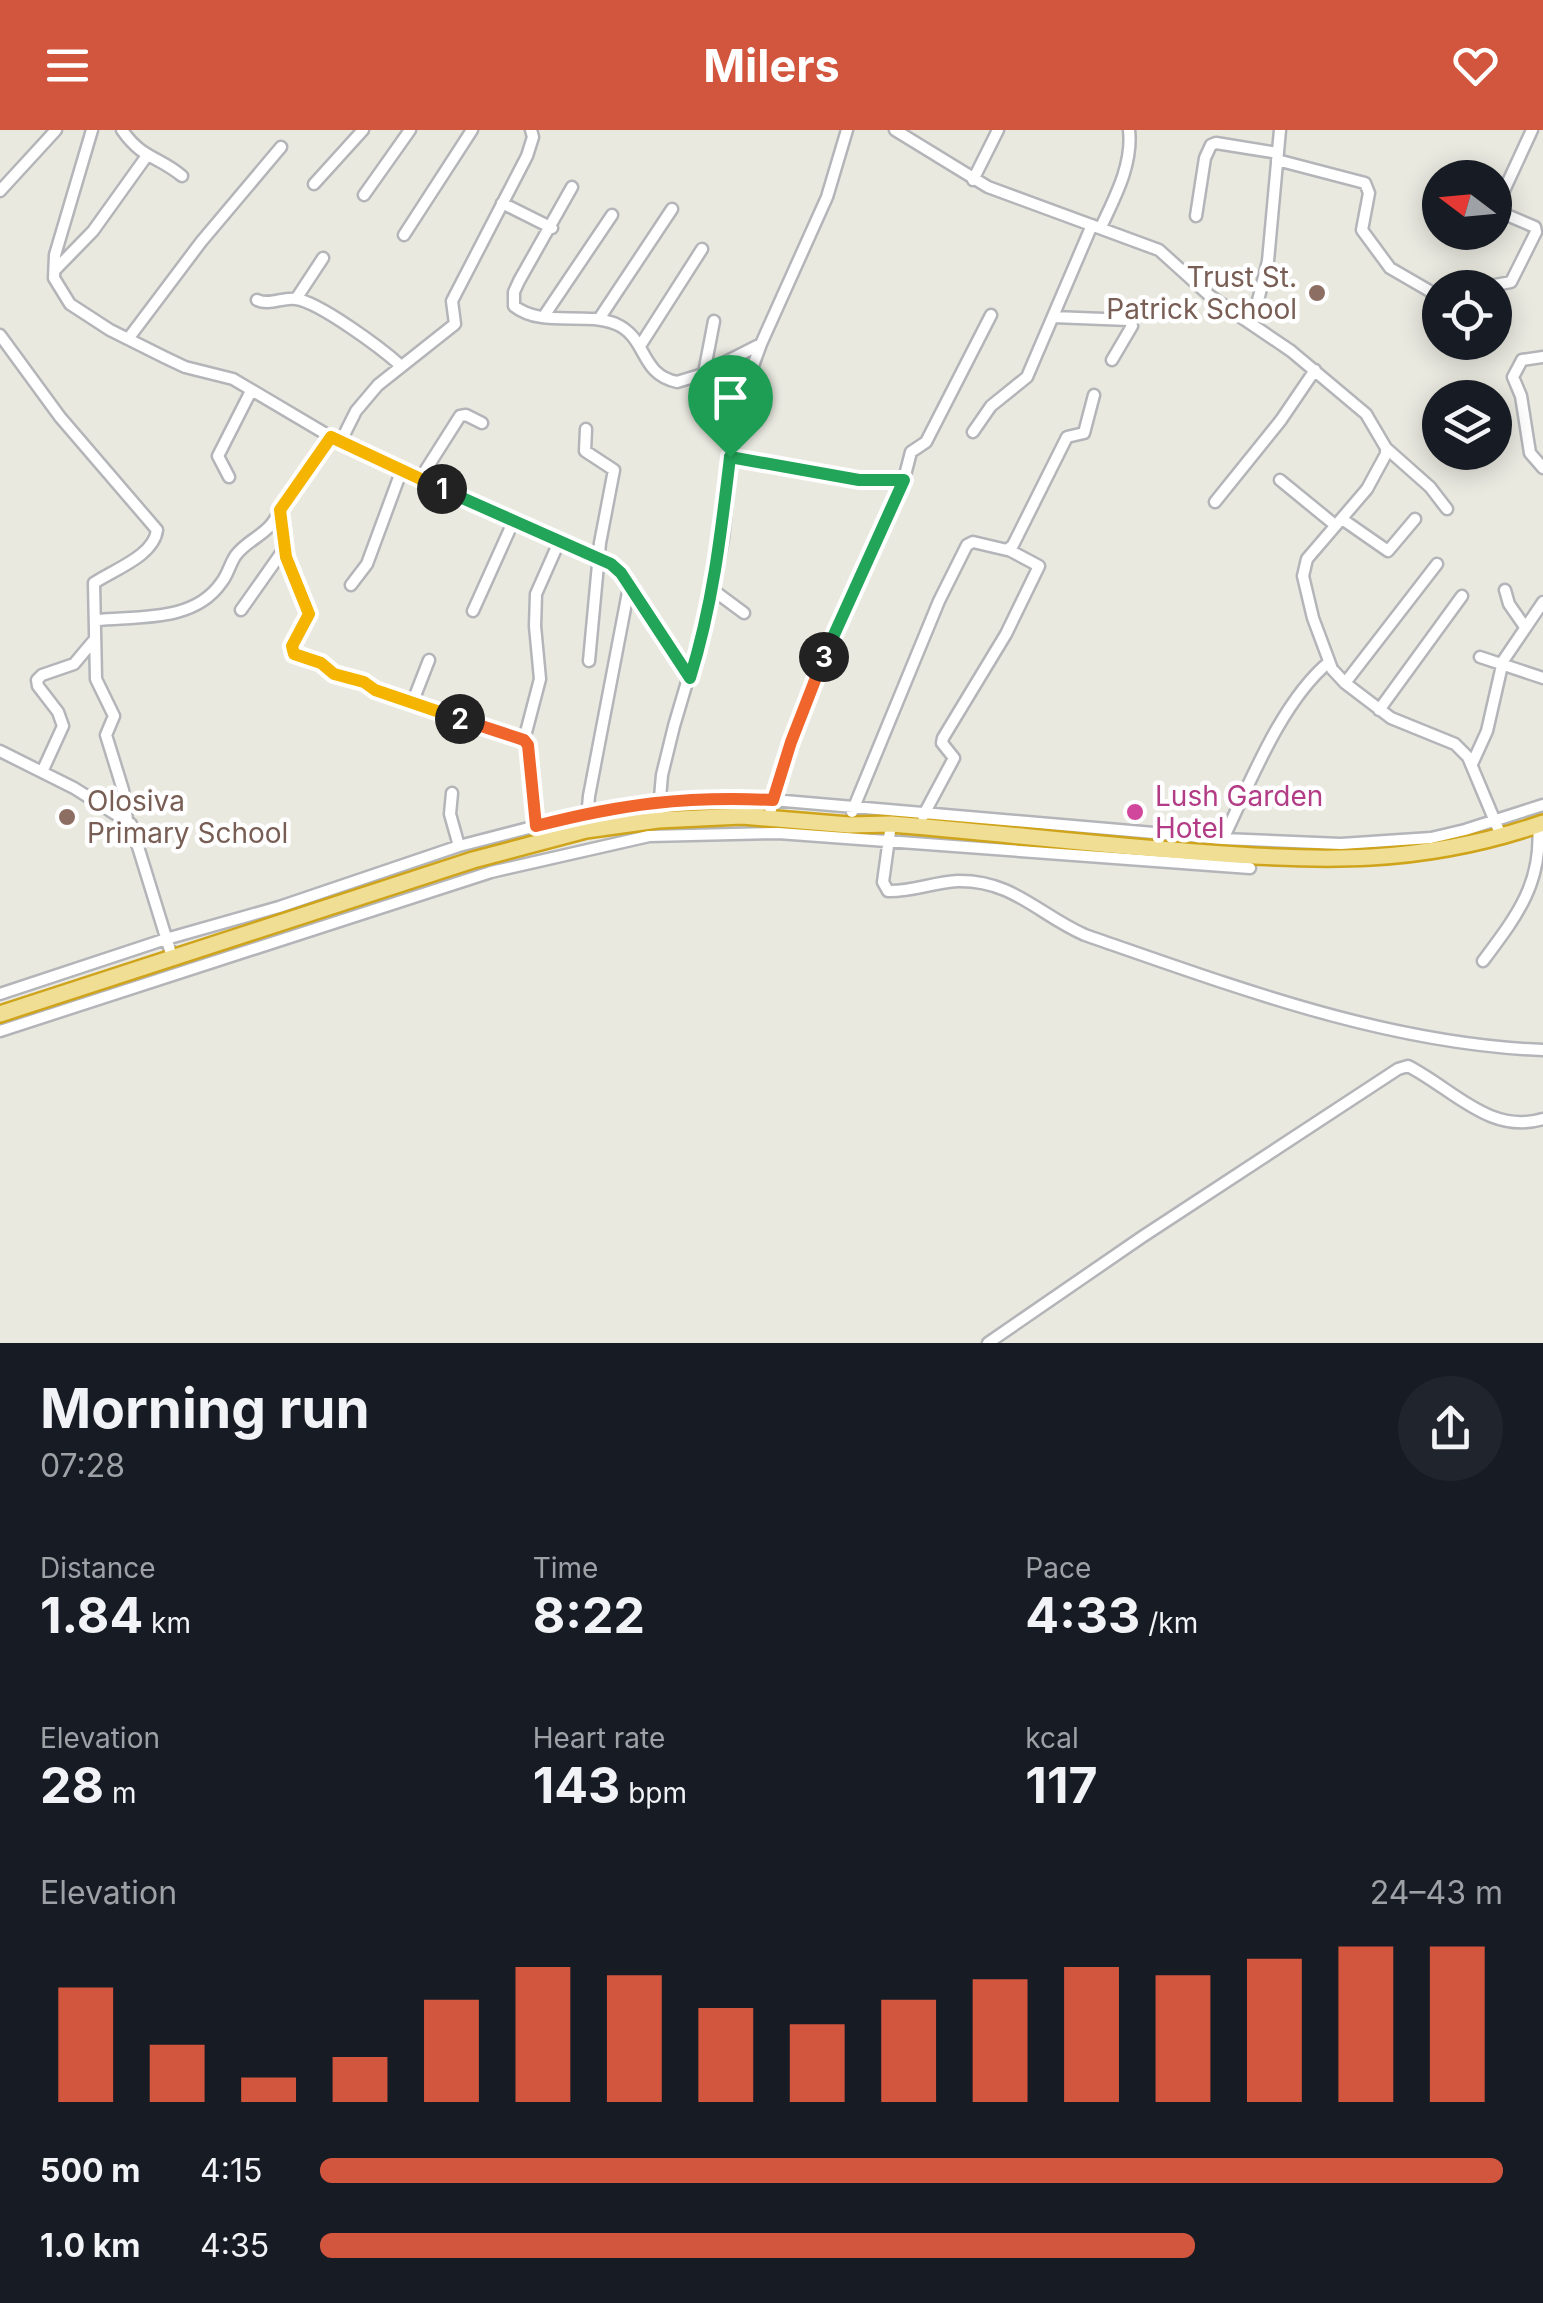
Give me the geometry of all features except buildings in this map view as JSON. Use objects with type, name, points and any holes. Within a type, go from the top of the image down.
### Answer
[{"type":"highway","points":[[0,1014],[173,960],[537,834],[771,809],[849,824],[922,819],[1103,845],[1300,860],[1410,855],[1502,838],[1540,824]]},
{"type":"street","points":[[0,192],[56,130]]},
{"type":"street","points":[[92,130],[56,255],[57,286],[70,304],[128,339],[186,367],[233,379],[402,472],[600,560],[621,573],[690,678]]},
{"type":"street","points":[[122,130],[146,157],[166,164],[182,176]]},
{"type":"street","points":[[314,184],[362,130]]},
{"type":"street","points":[[364,195],[410,130]]},
{"type":"street","points":[[404,235],[472,130]]},
{"type":"street","points":[[97,620],[173,613],[201,603],[221,584],[235,556],[271,528],[280,510],[363,400],[400,365],[456,324],[453,298],[527,156],[533,137],[531,130]]},
{"type":"street","points":[[658,820],[674,726],[714,590],[730,457],[742,396],[827,197],[847,130]]},
{"type":"street","points":[[895,130],[1005,195],[1159,250],[1210,296],[1360,407],[1386,448],[1430,487],[1446,510]]},
{"type":"street","points":[[974,180],[998,130]]},
{"type":"street","points":[[973,432],[991,406],[1028,376],[1096,226],[1119,190],[1130,147],[1129,130]]},
{"type":"street","points":[[1252,324],[1268,261],[1280,130]]},
{"type":"street","points":[[1512,173],[1532,130]]},
{"type":"street","points":[[1196,216],[1205,158],[1216,143],[1365,183],[1368,193],[1362,230],[1390,268],[1422,287]]},
{"type":"street","points":[[128,339],[201,242],[281,146]]},
{"type":"street","points":[[55,270],[93,231],[146,157]]},
{"type":"street","points":[[572,187],[520,280],[513,300],[520,311],[599,318],[621,327],[640,346],[651,370],[668,380],[687,381],[761,344]]},
{"type":"street","points":[[502,203],[552,228]]},
{"type":"street","points":[[599,318],[672,209]]},
{"type":"street","points":[[544,316],[612,215]]},
{"type":"street","points":[[1512,217],[1535,226],[1536,232],[1512,280]]},
{"type":"street","points":[[640,346],[678,280],[702,248]]},
{"type":"street","points":[[296,298],[322,258]]},
{"type":"street","points":[[256,300],[266,303],[296,298],[356,332],[400,365]]},
{"type":"street","points":[[771,809],[813,682],[904,480],[911,452],[926,442],[991,315]]},
{"type":"street","points":[[1054,317],[1129,320],[1132,326],[1112,360]]},
{"type":"street","points":[[704,374],[714,321]]},
{"type":"street","points":[[0,335],[60,418],[157,530],[149,546],[94,582],[96,679],[114,716],[106,735],[123,790],[127,820]]},
{"type":"street","points":[[1543,357],[1522,360],[1514,377],[1530,453],[1543,468]]},
{"type":"street","points":[[1214,502],[1282,420],[1315,370]]},
{"type":"street","points":[[229,477],[218,456],[252,391]]},
{"type":"street","points":[[1009,550],[1067,437],[1084,432],[1094,396]]},
{"type":"street","points":[[420,479],[460,416],[482,423]]},
{"type":"street","points":[[586,429],[585,451],[614,470],[600,542],[589,661]]},
{"type":"street","points":[[1386,448],[1379,472],[1312,550],[1303,574],[1308,604],[1329,662],[1345,683],[1379,710],[1454,743],[1472,764],[1502,838]]},
{"type":"street","points":[[730,457],[859,480],[904,480]]},
{"type":"street","points":[[351,585],[367,564],[402,472]]},
{"type":"street","points":[[1280,480],[1386,551],[1392,549],[1414,519]]},
{"type":"street","points":[[280,510],[284,550],[309,614],[292,646],[294,654],[321,663],[334,674],[524,740],[530,750],[537,834]]},
{"type":"street","points":[[473,611],[514,520]]},
{"type":"street","points":[[524,740],[540,679],[534,626],[536,594],[559,542]]},
{"type":"street","points":[[849,824],[939,600],[968,546],[973,542],[1009,550],[1039,566],[1006,634],[943,738],[942,743],[954,758],[922,819]]},
{"type":"street","points":[[241,610],[284,550]]},
{"type":"street","points":[[1345,683],[1437,564]]},
{"type":"street","points":[[586,830],[629,586]]},
{"type":"street","points":[[714,590],[744,613]]},
{"type":"street","points":[[1506,590],[1524,627]]},
{"type":"street","points":[[1379,710],[1462,596]]},
{"type":"street","points":[[1472,764],[1487,731],[1502,664],[1543,602]]},
{"type":"street","points":[[42,772],[64,726],[37,680],[74,664],[95,638]]},
{"type":"street","points":[[1480,657],[1542,675]]},
{"type":"street","points":[[413,701],[429,660]]},
{"type":"street","points":[[1223,839],[1269,745],[1304,688],[1329,662]]},
{"type":"street","points":[[0,752],[127,820],[142,854],[173,960]]},
{"type":"street","points":[[452,793],[450,814],[459,846]]},
{"type":"street","points":[[0,994],[459,846],[537,834],[588,812],[660,800],[716,798],[771,809],[853,806],[922,819],[1340,844],[1465,830],[1543,805]]},
{"type":"street","points":[[891,824],[883,882],[888,891],[957,881],[993,886],[1015,892],[1085,936],[1339,1019],[1472,1044],[1543,1050]]},
{"type":"street","points":[[1484,961],[1520,912],[1538,862],[1540,824]]},
{"type":"street","points":[[0,1030],[491,872],[628,840],[742,832],[1250,868]]},
{"type":"street","points":[[988,1343],[1398,1070],[1408,1066],[1420,1072],[1490,1118],[1523,1125],[1543,1119]]},
{"type":"place","name":"Trust St. Patrick School","points":[[1317,293]]},
{"type":"place","name":"Lush Garden Hotel","points":[[1135,812]]},
{"type":"place","name":"Olosiva Primary School","points":[[67,817]]},
{"type":"route","points":[[331,437],[611,564],[621,573],[690,678],[719,562],[730,457],[859,480],[904,480],[813,682],[773,800],[660,800],[588,812],[536,826],[530,750],[524,740],[375,690],[364,682],[334,674],[321,663],[298,658],[292,650],[309,614],[284,550],[281,504],[331,437]]}]
